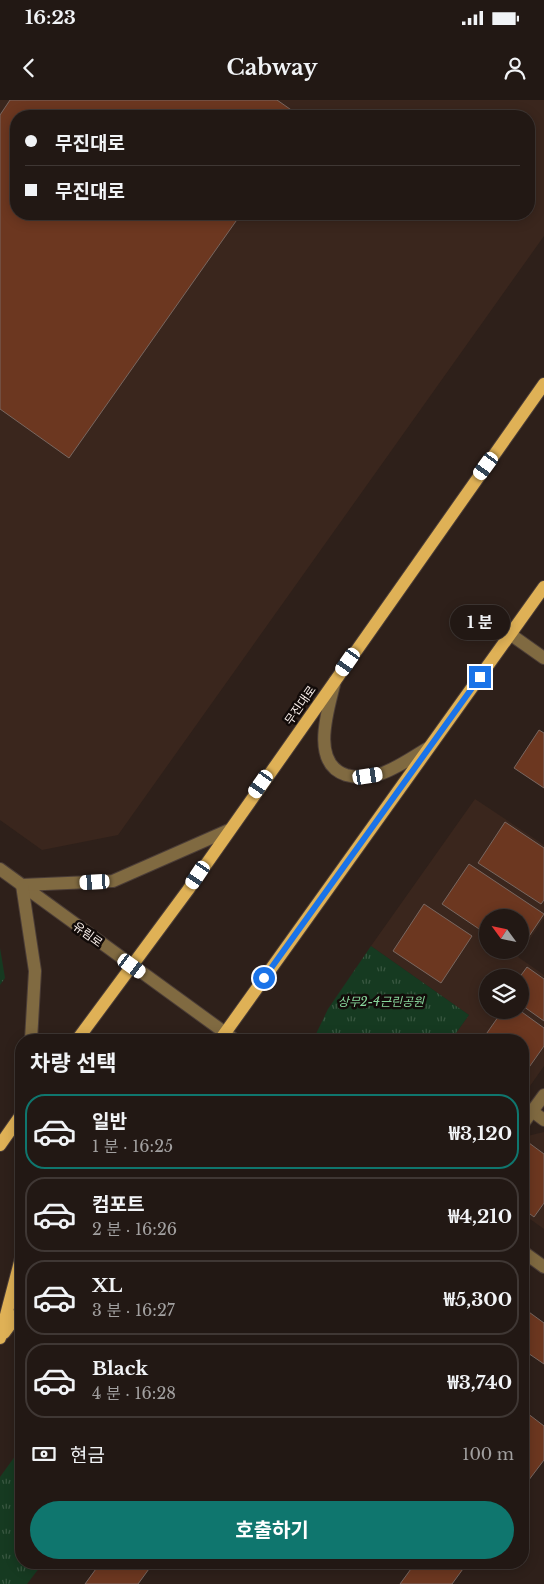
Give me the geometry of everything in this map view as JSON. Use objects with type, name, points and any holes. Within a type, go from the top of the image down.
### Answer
[{"type":"main road","name":"무진대로","points":[[81,1034],[229,830],[544,384]]},
{"type":"main road","points":[[230,1034],[428,748],[544,587]]},
{"type":"main road","points":[[0,1145],[15,1124]]},
{"type":"main road","points":[[0,1338],[15,1281]]},
{"type":"main road","points":[[0,1338],[15,1318]]},
{"type":"street","points":[[510,634],[544,658]]},
{"type":"street","points":[[336,678],[324,728],[326,754],[331,766],[343,774],[356,778],[381,774],[428,748]]},
{"type":"street","points":[[31,1034],[35,971],[22,885],[113,881],[229,830]]},
{"type":"street","name":"유림로","points":[[0,870],[222,1034]]},
{"type":"street","points":[[529,1115],[544,1095]]},
{"type":"street","points":[[532,1111],[544,1120]]},
{"type":"street","points":[[529,1256],[544,1267]]},
{"type":"shaded area","points":[[0,100],[544,100],[544,236],[118,835],[42,850],[0,820]]},
{"type":"shaded area","points":[[475,799],[544,845],[544,918],[529,940],[529,909],[479,909],[479,959],[521,959],[544,975],[544,1066],[529,1087],[529,1034],[455,1034],[469,1015],[371,946]]},
{"type":"shaded area","points":[[544,1132],[544,1229],[529,1218],[529,1136]]},
{"type":"green space","name":"상무2-4근린공원","points":[[371,946],[469,1015],[455,1034],[316,1034],[328,1009]]},
{"type":"green space","points":[[0,948],[5,978],[0,985]]},
{"type":"green space","points":[[15,1456],[15,1569],[38,1569],[27,1584],[0,1584],[0,1477]]},
{"type":"building","points":[[10,100],[277,100],[291,110],[10,110],[10,220],[237,220],[69,458],[0,409],[0,115]]},
{"type":"building","points":[[539,730],[544,733],[544,788],[514,768]]},
{"type":"building","points":[[505,822],[544,848],[544,900],[541,904],[478,863]]},
{"type":"building","points":[[469,864],[544,914],[529,936],[529,909],[479,909],[479,929],[442,904]]},
{"type":"building","points":[[424,904],[472,936],[441,983],[393,951]]},
{"type":"building","points":[[527,967],[544,979],[544,1021],[529,1010],[529,969],[526,969]]},
{"type":"building","points":[[529,1017],[544,1028],[544,1046],[529,1067],[529,1034],[486,1034],[497,1019],[529,1019]]},
{"type":"building","points":[[529,1143],[544,1154],[544,1203],[534,1217],[529,1213]]},
{"type":"building","points":[[529,1312],[544,1323],[544,1364],[529,1354]]},
{"type":"building","points":[[529,1415],[544,1426],[544,1460],[529,1480]]},
{"type":"building","points":[[96,1569],[149,1569],[138,1584],[85,1584]]},
{"type":"building","points":[[411,1569],[463,1569],[452,1584],[400,1584]]},
{"type":"route","points":[[264,978],[480,677]]}]
